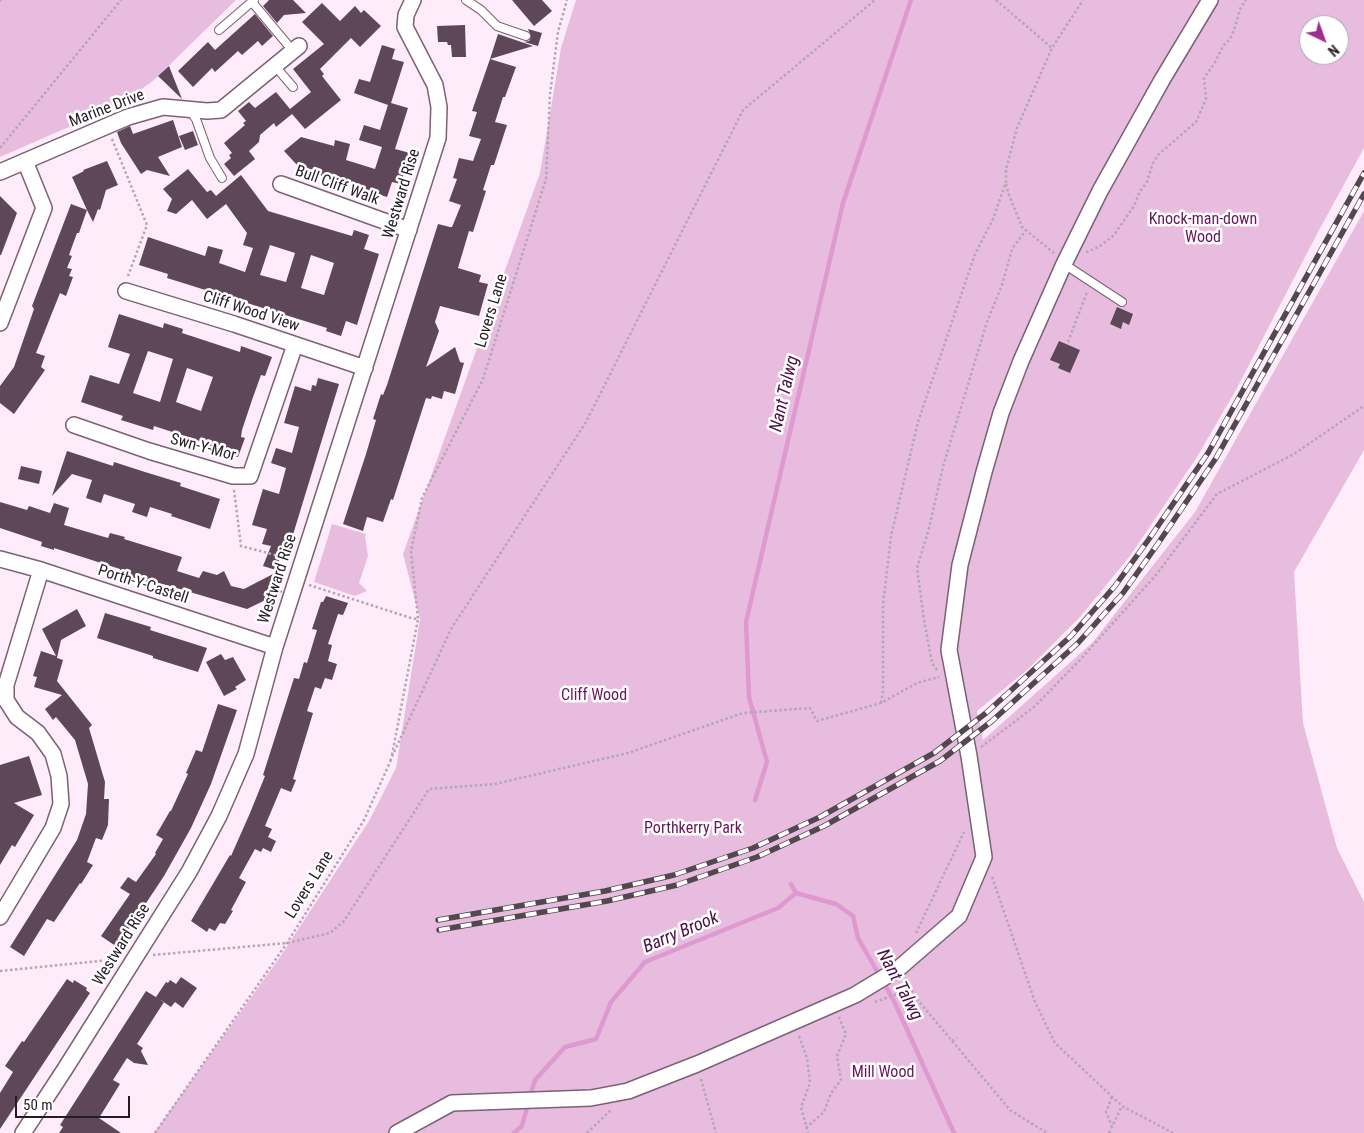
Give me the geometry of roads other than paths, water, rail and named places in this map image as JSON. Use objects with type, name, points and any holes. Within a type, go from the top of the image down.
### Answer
[{"type":"street","name":"Westward Rise","points":[[24,1133],[189,872],[220,816],[246,754],[275,647],[438,138],[439,107],[435,85],[405,27],[406,15],[412,0]]},
{"type":"street","points":[[397,1133],[452,1103],[591,1098],[628,1091],[697,1064],[855,995],[894,971],[960,916],[984,858],[969,756],[949,650],[960,565],[984,472],[1001,413],[1021,361],[1064,264],[1100,191],[1162,80],[1210,0]]},
{"type":"street","name":"Marine Drive","points":[[0,172],[128,117],[163,107],[207,111],[221,110],[296,49]]},
{"type":"street","points":[[0,323],[44,208],[25,162]]},
{"type":"street","name":"Bull Cliff Walk","points":[[281,184],[409,230]]},
{"type":"street","name":"Cliff Wood View","points":[[126,291],[234,324],[365,368]]},
{"type":"street","name":"Swn-Y-Mor","points":[[74,425],[149,451],[232,476],[250,476],[295,345]]},
{"type":"street","name":"Porth-Y-Castell","points":[[0,560],[41,570],[275,647]]},
{"type":"street","points":[[0,917],[53,828],[61,804],[59,776],[54,754],[38,733],[17,717],[3,701],[6,685],[41,570]]},
{"type":"lane","points":[[466,0],[481,10],[498,26],[526,36]]},
{"type":"lane","points":[[219,30],[253,1],[296,49]]},
{"type":"lane","points":[[275,66],[293,87]]},
{"type":"lane","points":[[190,108],[210,158],[222,178]]},
{"type":"lane","points":[[1064,264],[1122,302]]},
{"type":"waterway","name":"Nant Talwg","points":[[755,800],[767,762],[749,697],[746,622],[843,203],[911,0]]},
{"type":"waterway","name":"Nant Talwg","points":[[791,884],[796,893],[836,904],[853,916],[858,938],[894,1001],[954,1133]]},
{"type":"waterway","name":"Barry Brook","points":[[530,1096],[535,1080],[565,1047],[596,1039],[611,1002],[645,962],[778,908],[796,893]]},
{"type":"waterway","name":"Barry Brook","points":[[514,1133],[522,1126],[528,1104]]},
{"type":"railway","points":[[438,920],[605,891],[674,875],[753,848],[820,817],[934,753],[986,713],[1071,636],[1115,586],[1149,539],[1208,453],[1364,173]]},
{"type":"railway","points":[[439,930],[607,901],[677,885],[757,857],[824,826],[940,761],[992,721],[1078,643],[1123,593],[1157,545],[1216,458],[1364,194]]},
{"type":"park label","name":"Knock-man-down Wood","points":[[1203,229]]},
{"type":"park label","name":"Cliff Wood","points":[[594,696]]},
{"type":"park label","name":"Porthkerry Park","points":[[693,829]]},
{"type":"park label","name":"Mill Wood","points":[[883,1073]]}]
